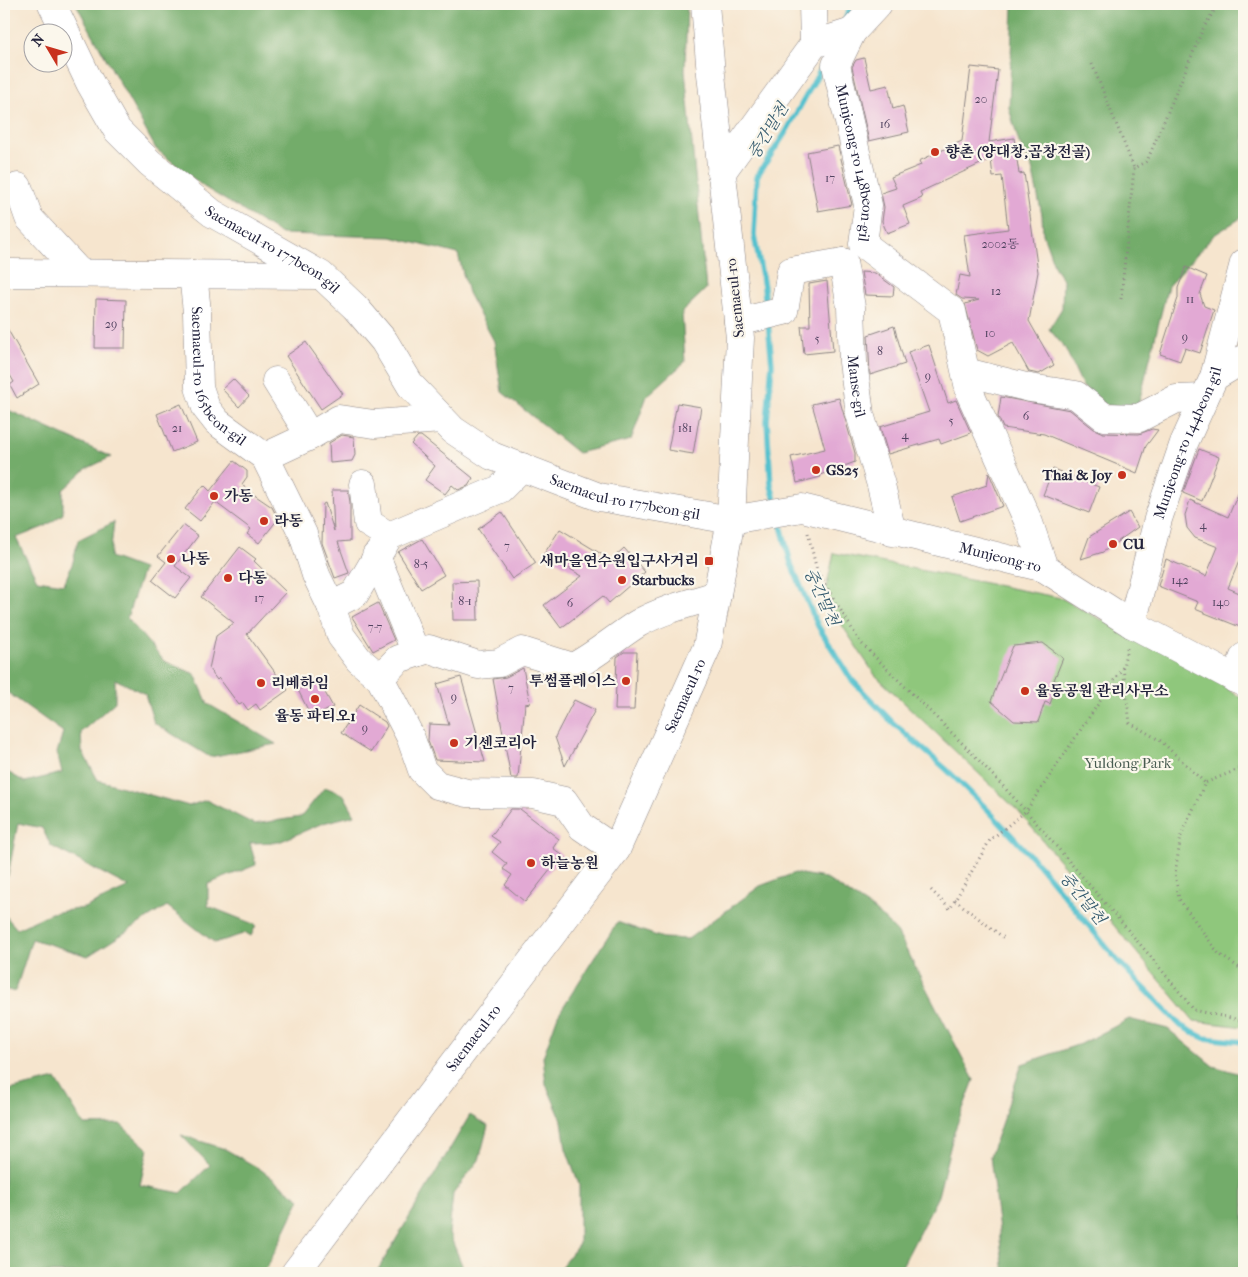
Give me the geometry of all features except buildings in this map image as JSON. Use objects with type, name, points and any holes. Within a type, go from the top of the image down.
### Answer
[{"type":"street","name":"Saemaeul-ro 177beon-gil","points":[[52,4],[90,83],[117,130],[150,163],[212,213],[321,275],[355,306],[384,341],[411,386],[453,430],[492,456],[599,497],[731,520]]},
{"type":"street","name":"Saemaeul-ro","points":[[295,1273],[616,850],[708,647],[731,520],[740,338],[758,318],[721,173],[705,4]]},
{"type":"street","points":[[813,4],[814,44]]},
{"type":"street","points":[[721,173],[814,44],[852,32],[878,4]]},
{"type":"street","name":"Munjeong-ro 148beon-gil","points":[[852,32],[836,65],[868,205],[863,244],[952,312],[970,393],[1029,523],[1044,568]]},
{"type":"street","points":[[18,188],[29,218],[80,273]]},
{"type":"street","points":[[758,318],[784,311],[791,271],[843,262],[863,244]]},
{"type":"street","name":"Manse-gil","points":[[843,262],[851,307],[853,362],[860,414],[881,485],[892,532]]},
{"type":"street","name":"Munjeong-ro 144beon-gil","points":[[1131,631],[1158,519],[1184,443],[1209,387],[1244,263]]},
{"type":"street","points":[[6,273],[321,275]]},
{"type":"street","name":"Saemaeul-ro 165beon-gil","points":[[193,274],[197,312],[199,386],[206,408],[216,422],[265,457],[303,534],[316,575],[331,606],[341,636],[359,660],[380,678],[410,736],[422,770],[436,785],[467,793],[533,794],[564,801],[582,827],[616,850]]},
{"type":"street","points":[[966,372],[1030,388],[1076,395],[1104,417],[1139,418],[1176,399],[1209,387],[1244,359]]},
{"type":"street","points":[[276,380],[310,436]]},
{"type":"street","points":[[265,457],[310,436],[338,419],[374,424],[442,419]]},
{"type":"street","points":[[331,606],[355,594],[382,546],[500,489],[522,467]]},
{"type":"street","points":[[363,484],[368,523],[382,546],[416,653]]},
{"type":"street","name":"Munjeong-ro","points":[[731,520],[798,508],[1044,568],[1131,631],[1241,673]]},
{"type":"street","points":[[380,678],[398,659],[429,649],[478,665],[499,663],[522,651],[573,667],[598,654],[638,624],[674,608],[717,595]]},
{"type":"path","points":[[1134,168],[1147,161],[1203,29],[1218,4]]},
{"type":"path","points":[[1092,64],[1134,168],[1121,299]]},
{"type":"path","points":[[798,508],[817,571],[860,642],[975,756],[1026,811],[1194,1010],[1244,1021]]},
{"type":"path","points":[[1131,631],[1123,667],[1130,723],[1161,741],[1205,782]]},
{"type":"path","points":[[931,890],[950,909],[990,840],[1026,811],[1123,667]]},
{"type":"path","points":[[1244,767],[1205,782],[1181,836],[1175,873],[1179,899],[1219,954],[1244,971]]},
{"type":"path","points":[[955,900],[1004,938]]},
{"type":"green space","points":[[76,4],[687,4],[685,70],[706,289],[682,312],[685,362],[647,396],[631,440],[578,453],[502,392],[494,341],[468,293],[458,254],[391,237],[281,234],[204,187],[156,149]]},
{"type":"green space","points":[[1013,4],[1244,4],[1244,216],[1214,235],[1168,286],[1137,410],[1106,405],[1083,387],[1065,348],[1049,329],[1062,308],[1063,279],[1055,268],[1043,234],[1042,215],[1031,164],[1019,143],[1009,108]]},
{"type":"green space","points":[[4,408],[111,457],[86,469],[63,490],[63,514],[46,526],[16,538],[37,580],[64,584],[73,562],[78,540],[114,522],[110,557],[143,569],[127,618],[164,661],[195,674],[208,704],[276,744],[210,757],[154,723],[145,694],[115,679],[115,702],[81,732],[82,751],[98,780],[189,806],[206,800],[254,824],[301,817],[325,787],[344,795],[355,815],[323,823],[279,842],[250,843],[256,865],[208,884],[208,906],[256,925],[251,936],[246,933],[215,943],[167,906],[88,956],[32,939],[15,992],[4,989],[4,914],[17,929],[51,913],[84,908],[129,887],[51,846],[42,828],[18,823],[8,876],[4,880],[4,770],[25,782],[62,773],[57,753],[63,732],[4,690]]},
{"type":"green space","name":"Yuldong Park","points":[[834,553],[1061,598],[1100,619],[1171,649],[1244,700],[1244,1027],[1194,1021],[1018,811],[875,675],[824,598]]},
{"type":"green space","points":[[795,873],[825,878],[874,910],[897,932],[974,1080],[954,1132],[938,1196],[899,1272],[556,1273],[579,1244],[579,1184],[566,1149],[562,1121],[546,1084],[543,1057],[558,1015],[617,922],[663,938],[688,939],[760,886]]},
{"type":"green space","points":[[1129,1019],[1168,1029],[1213,1066],[1244,1075],[1244,1273],[1004,1273],[990,1156],[1022,1064],[1083,1043]]},
{"type":"green space","points":[[56,1079],[84,1125],[120,1124],[148,1149],[140,1185],[181,1193],[210,1165],[181,1135],[225,1149],[260,1169],[300,1199],[268,1266],[261,1273],[4,1273],[4,1121],[10,1119],[9,1090]]},
{"type":"green space","points":[[470,1115],[488,1126],[479,1160],[453,1194],[449,1233],[464,1270],[494,1266],[511,1273],[376,1273]]},
{"type":"waterway","name":"중간말천","points":[[843,24],[852,4]]},
{"type":"waterway","name":"중간말천","points":[[766,308],[754,235],[757,176],[786,132],[826,60]]},
{"type":"waterway","name":"중간말천","points":[[768,322],[772,364],[767,421],[771,485],[776,504]]},
{"type":"waterway","name":"중간말천","points":[[779,518],[791,564],[818,626],[851,679],[892,722],[946,769],[986,808],[1040,866],[1117,960],[1181,1026],[1204,1038],[1244,1042]]},
{"type":"place","name":"향촌 (양대창,곱창전골)","points":[[935,152]]},
{"type":"place","name":"GS25","points":[[816,470]]},
{"type":"place","name":"Thai & Joy","points":[[1122,475]]},
{"type":"place","name":"가동","points":[[214,496]]},
{"type":"place","name":"라동","points":[[264,521]]},
{"type":"place","name":"CU","points":[[1113,544]]},
{"type":"place","name":"나동","points":[[171,559]]},
{"type":"place","name":"새마을연수원입구사거리","points":[[709,561]]},
{"type":"place","name":"다동","points":[[228,578]]},
{"type":"place","name":"Starbucks","points":[[622,580]]},
{"type":"place","name":"투썸플레이스","points":[[626,681]]},
{"type":"place","name":"리베하임","points":[[261,683]]},
{"type":"place","name":"율동공원 관리사무소","points":[[1025,691]]},
{"type":"place","name":"율동 파티오1","points":[[315,699]]},
{"type":"place","name":"기센코리아","points":[[454,743]]},
{"type":"place","name":"하늘농원","points":[[531,863]]}]
